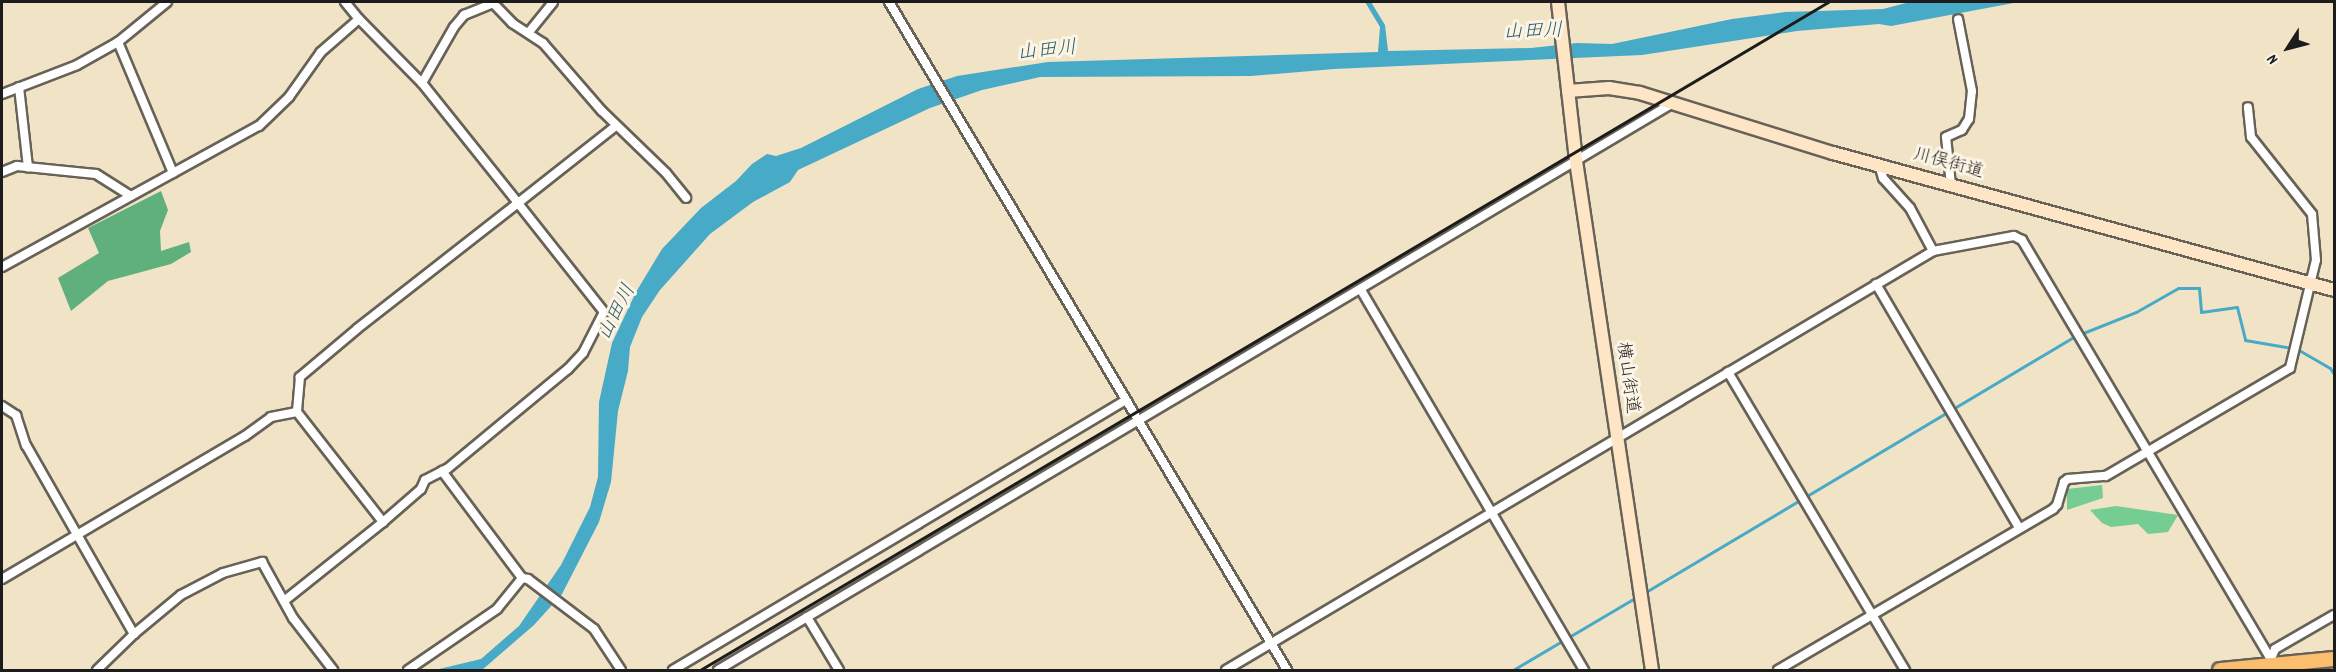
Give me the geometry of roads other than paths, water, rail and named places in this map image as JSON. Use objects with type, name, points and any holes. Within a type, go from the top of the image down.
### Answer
[{"type":"main road","points":[[1558,2],[1568,91]]},
{"type":"main road","name":"川俣街道","points":[[1568,91],[1610,88],[1640,93],[1879,165],[2334,290]]},
{"type":"main road","name":"横山街道","points":[[1568,91],[1576,161],[1652,670]]},
{"type":"main road","points":[[2220,670],[2334,660]]},
{"type":"street","points":[[2,94],[77,65],[117,42],[167,2]]},
{"type":"street","points":[[284,601],[383,522],[421,489],[425,480],[442,471],[568,369],[583,353],[604,312],[422,83],[359,20],[345,2]]},
{"type":"street","points":[[529,32],[553,2]]},
{"type":"street","points":[[889,2],[1287,670]]},
{"type":"street","points":[[422,83],[454,27],[464,15],[493,3],[512,23],[543,43],[616,126],[666,173],[686,198]]},
{"type":"street","points":[[1952,185],[1946,137],[1962,130],[1969,119],[1972,92],[1958,19]]},
{"type":"street","points":[[2,267],[259,126],[289,97],[321,52],[359,20]]},
{"type":"street","points":[[117,42],[173,173]]},
{"type":"street","points":[[19,87],[28,167]]},
{"type":"street","points":[[718,670],[1140,422],[1673,103]]},
{"type":"street","points":[[1778,670],[2057,505],[2064,482],[2068,478],[2106,476],[2290,368],[2308,283],[2316,260],[2312,214],[2251,137],[2248,107]]},
{"type":"street","points":[[383,522],[297,412],[300,377],[357,329],[616,126]]},
{"type":"street","points":[[2,172],[18,165],[96,174],[130,196]]},
{"type":"street","points":[[1879,165],[1883,178],[1910,208],[1933,251]]},
{"type":"street","points":[[1226,670],[1493,514],[1933,251],[2014,236],[2022,240],[2270,664]]},
{"type":"street","points":[[1876,284],[2019,528]]},
{"type":"street","points":[[1360,290],[1584,670]]},
{"type":"street","points":[[1728,372],[1905,670]]},
{"type":"street","points":[[673,670],[1126,400]]},
{"type":"street","points":[[2,406],[16,415],[26,445],[134,634]]},
{"type":"street","points":[[2,579],[245,436],[271,417],[297,412]]},
{"type":"street","points":[[442,471],[525,578],[594,629],[621,670]]},
{"type":"street","points":[[97,670],[134,634],[181,595],[223,573],[262,562],[284,601],[333,670]]},
{"type":"street","points":[[408,670],[497,609],[525,578]]},
{"type":"street","points":[[2270,664],[2275,650],[2334,615]]},
{"type":"street","points":[[807,617],[838,670]]},
{"type":"water","points":[[1365,2],[1371,2],[1385,25],[1388,51],[1531,48],[1577,43],[1612,44],[1732,19],[1785,12],[1883,9],[1910,2],[2019,2],[1891,26],[1879,24],[1797,31],[1642,55],[1334,69],[1251,76],[1040,77],[982,90],[930,108],[798,170],[790,182],[753,202],[710,234],[660,290],[642,317],[630,347],[628,371],[618,411],[611,482],[599,522],[562,594],[534,625],[482,670],[435,670],[481,659],[519,626],[561,565],[590,507],[598,477],[599,402],[612,343],[636,292],[662,249],[701,208],[736,181],[752,164],[767,154],[776,156],[801,148],[918,89],[957,76],[1048,62],[1378,52],[1380,27]]},
{"type":"waterway","points":[[1644,593],[2073,337],[2136,312],[2178,288],[2199,288],[2201,312],[2237,307],[2245,340],[2292,348]]},
{"type":"waterway","points":[[2297,349],[2330,368],[2334,374]]},
{"type":"waterway","points":[[1513,670],[1638,596]]},
{"type":"railway","points":[[700,670],[1828,2]]},
{"type":"water label","name":"山田川","points":[[1533,33]]},
{"type":"water label","name":"山田川","points":[[1047,52]]},
{"type":"water label","name":"山田川","points":[[618,313]]}]
